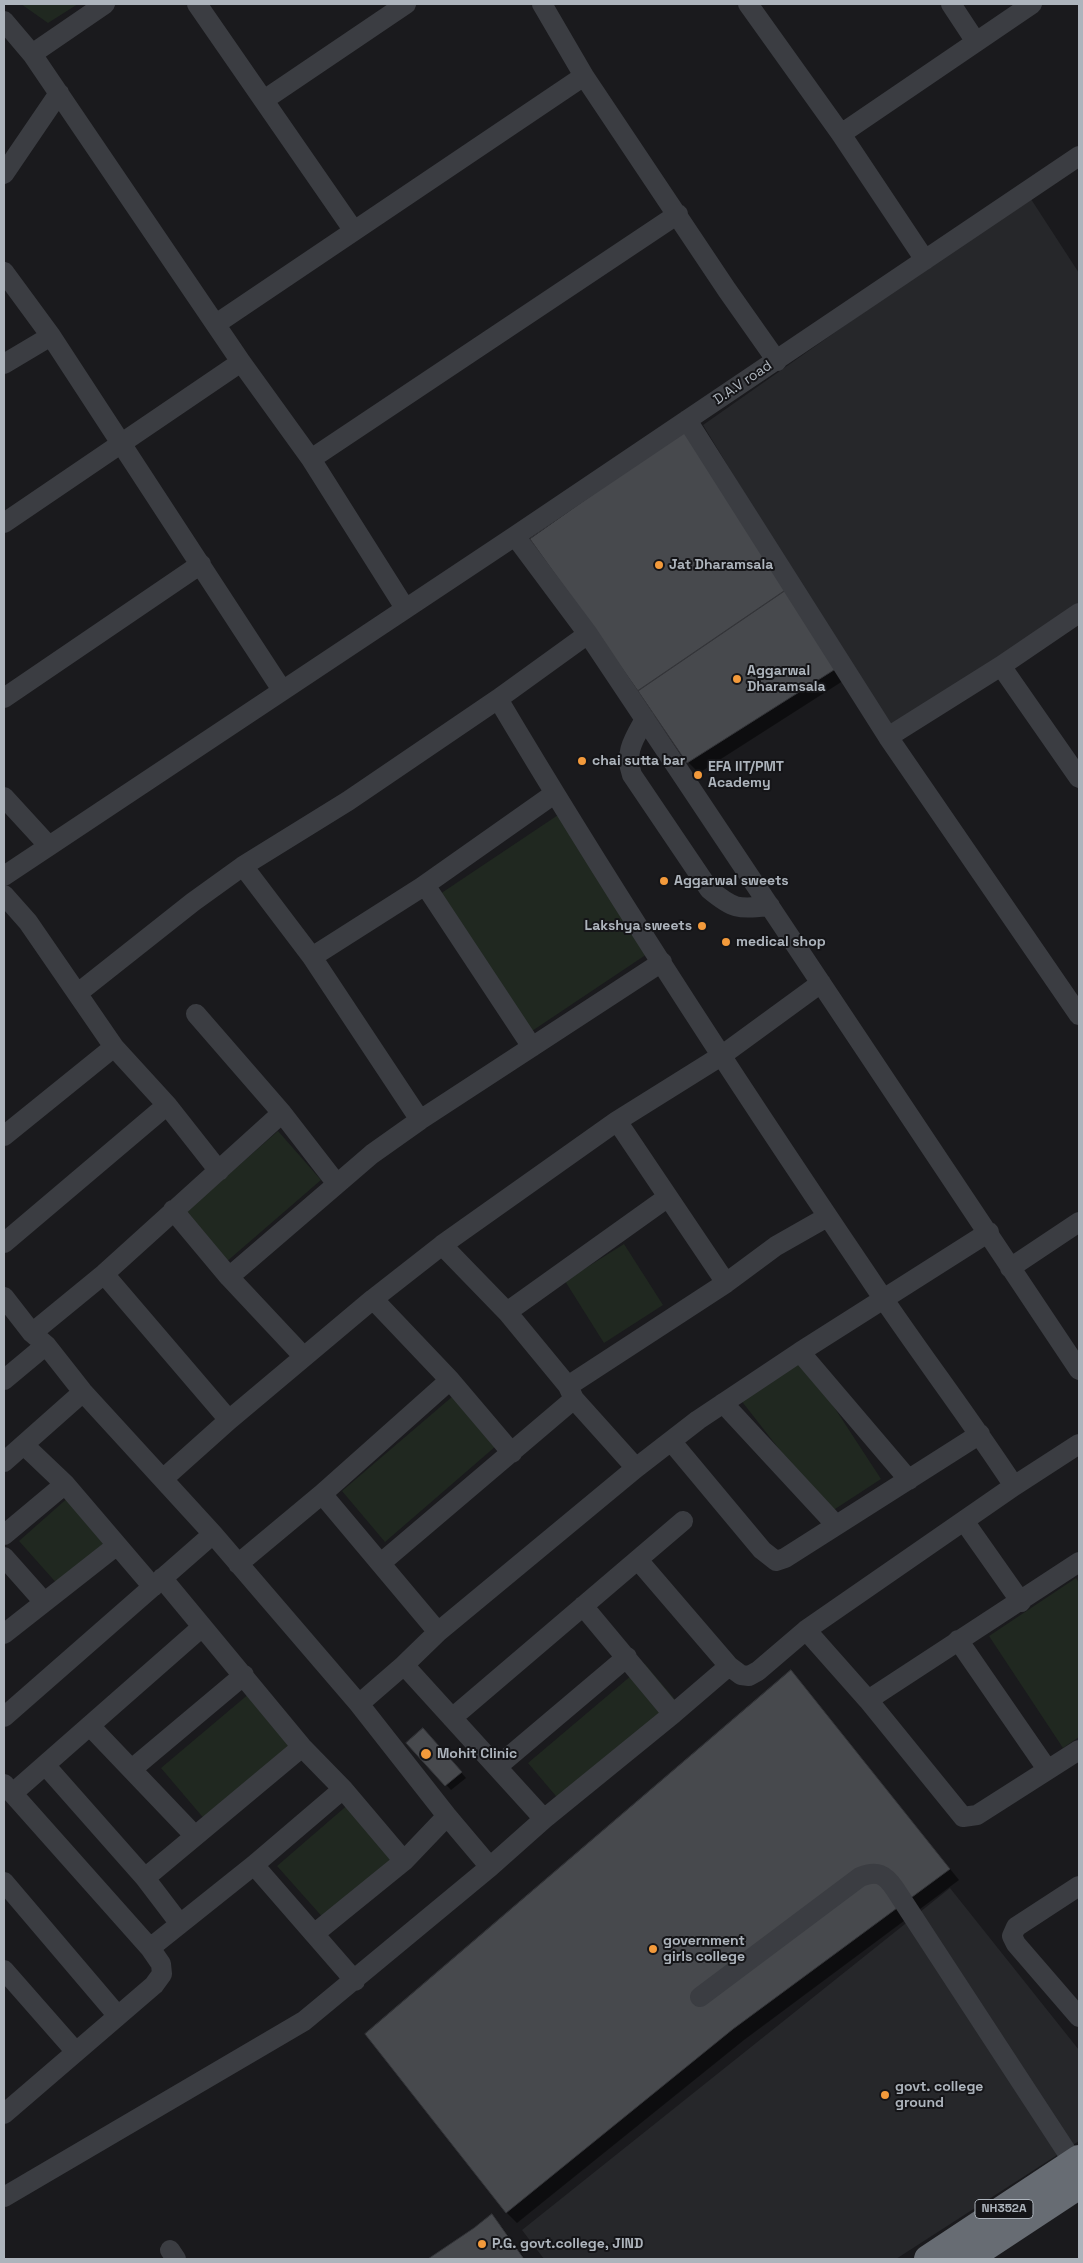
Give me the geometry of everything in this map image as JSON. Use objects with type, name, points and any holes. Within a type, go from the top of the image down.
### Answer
[{"type":"highway","name":"NH352A","points":[[928,2259],[1077,2169]]},
{"type":"highway","name":"NH352A","points":[[967,2259],[1077,2169]]},
{"type":"street","points":[[32,54],[105,4]]},
{"type":"street","points":[[197,4],[354,231]]},
{"type":"street","points":[[264,100],[406,4]]},
{"type":"street","points":[[542,4],[584,76],[777,361]]},
{"type":"street","points":[[748,4],[841,134],[925,260]]},
{"type":"street","points":[[951,4],[976,42]]},
{"type":"street","points":[[841,134],[1032,4]]},
{"type":"street","points":[[4,21],[32,54],[241,362],[311,459],[405,608]]},
{"type":"street","points":[[216,324],[584,76]]},
{"type":"street","points":[[4,174],[59,93]]},
{"type":"street","name":"D.A.V road","points":[[4,876],[777,361],[1079,156]]},
{"type":"street","points":[[311,459],[678,214]]},
{"type":"street","points":[[4,272],[50,336],[122,444],[282,690]]},
{"type":"street","points":[[4,364],[50,336]]},
{"type":"street","points":[[4,523],[241,362]]},
{"type":"street","points":[[687,420],[888,737],[1079,1015]]},
{"type":"street","points":[[515,536],[588,634],[989,1232],[1010,1268],[1079,1370]]},
{"type":"street","points":[[4,698],[201,564]]},
{"type":"street","points":[[888,737],[1001,666],[1079,613]]},
{"type":"street","points":[[78,994],[193,902],[242,866],[348,800],[498,699],[588,634]]},
{"type":"street","points":[[1001,666],[1079,778]]},
{"type":"street","points":[[498,699],[554,794],[721,1056],[884,1300],[980,1434],[1014,1486]]},
{"type":"street","points":[[645,719],[629,751],[628,763],[632,775],[709,889],[726,903],[740,908],[770,906]]},
{"type":"street","points":[[312,957],[425,885],[554,794]]},
{"type":"street","points":[[4,797],[48,845]]},
{"type":"street","points":[[242,866],[312,957],[420,1120]]},
{"type":"street","points":[[425,885],[532,1047]]},
{"type":"street","points":[[4,895],[28,922],[114,1047],[167,1104],[219,1170]]},
{"type":"street","points":[[229,1277],[372,1154],[420,1120],[662,962]]},
{"type":"street","points":[[163,1479],[304,1356],[442,1244],[617,1121],[721,1056],[822,983]]},
{"type":"street","points":[[196,1014],[282,1113],[337,1184]]},
{"type":"street","points":[[4,1136],[114,1047]]},
{"type":"street","points":[[4,1243],[167,1104]]},
{"type":"street","points":[[4,1380],[39,1339],[104,1274],[282,1113]]},
{"type":"street","points":[[617,1121],[726,1283]]},
{"type":"street","points":[[507,1312],[668,1197]]},
{"type":"street","points":[[174,1210],[229,1277],[304,1356]]},
{"type":"street","points":[[381,1562],[512,1453],[571,1392],[776,1246],[828,1216]]},
{"type":"street","points":[[1010,1268],[1079,1222]]},
{"type":"street","points":[[359,1704],[438,1632],[671,1441],[800,1352],[989,1232]]},
{"type":"street","points":[[442,1244],[507,1312],[571,1392],[636,1468]]},
{"type":"street","points":[[104,1274],[229,1420]]},
{"type":"street","points":[[4,1297],[83,1392],[213,1534],[359,1704],[447,1816],[490,1867]]},
{"type":"street","points":[[373,1299],[450,1380],[512,1453]]},
{"type":"street","points":[[800,1352],[909,1480]]},
{"type":"street","points":[[238,1564],[322,1494],[450,1380]]},
{"type":"street","points":[[4,1462],[83,1392]]},
{"type":"street","points":[[723,1404],[836,1525]]},
{"type":"street","points":[[671,1441],[768,1557],[776,1560],[785,1558],[980,1434]]},
{"type":"street","points":[[638,1560],[729,1666],[741,1675],[749,1676],[758,1671],[806,1630],[1014,1486],[1079,1444]]},
{"type":"street","points":[[24,1445],[65,1484],[116,1546],[158,1582],[202,1627],[244,1675],[302,1747],[343,1789],[404,1861]]},
{"type":"street","points":[[4,1536],[65,1484]]},
{"type":"street","points":[[322,1494],[438,1632]]},
{"type":"street","points":[[452,1718],[683,1521]]},
{"type":"street","points":[[964,1521],[1021,1602]]},
{"type":"street","points":[[4,1717],[213,1534]]},
{"type":"street","points":[[4,1634],[116,1546]]},
{"type":"street","points":[[4,1557],[44,1602]]},
{"type":"street","points":[[868,1700],[958,1640],[1021,1602],[1079,1562]]},
{"type":"street","points":[[582,1606],[673,1714]]},
{"type":"street","points":[[4,2114],[154,1985],[162,1974],[161,1964],[150,1948],[9,1788],[46,1766],[202,1627]]},
{"type":"street","points":[[806,1630],[868,1700],[963,1817],[976,1815],[1079,1750]]},
{"type":"street","points":[[958,1640],[1047,1769]]},
{"type":"street","points":[[498,1766],[627,1658]]},
{"type":"street","points":[[404,1665],[498,1766],[544,1819]]},
{"type":"street","points":[[4,2197],[304,2021],[355,1981],[544,1819],[729,1666]]},
{"type":"street","points":[[132,1769],[244,1675]]},
{"type":"street","points":[[90,1726],[194,1835]]},
{"type":"street","points":[[145,1878],[194,1835],[302,1747]]},
{"type":"street","points":[[46,1766],[145,1878],[180,1924]]},
{"type":"street","points":[[150,1948],[254,1865],[343,1789]]},
{"type":"street","points":[[314,1934],[404,1861],[447,1816]]},
{"type":"street","points":[[254,1865],[355,1981]]},
{"type":"street","points":[[700,1997],[860,1877],[869,1873],[879,1873],[888,1878],[1077,2169]]},
{"type":"street","points":[[4,1882],[118,2016]]},
{"type":"street","points":[[1079,1886],[1016,1927],[1012,1936],[1016,1944],[1079,2017]]},
{"type":"street","points":[[4,1970],[76,2052]]},
{"type":"shaded area","points":[[21,4],[78,4],[48,23]]},
{"type":"shaded area","points":[[1029,196],[1079,273],[1079,607],[889,731],[703,425]]},
{"type":"shaded area","points":[[567,809],[659,946],[532,1031],[440,894]]},
{"type":"shaded area","points":[[278,1131],[321,1180],[225,1263],[182,1215]]},
{"type":"shaded area","points":[[624,1244],[663,1305],[604,1343],[565,1281]]},
{"type":"shaded area","points":[[802,1358],[881,1479],[829,1513],[740,1399]]},
{"type":"shaded area","points":[[453,1396],[496,1446],[385,1542],[342,1491]]},
{"type":"shaded area","points":[[71,1495],[112,1541],[60,1587],[19,1541]]},
{"type":"shaded area","points":[[1076,1578],[1079,1583],[1079,1737],[1063,1748],[989,1636]]},
{"type":"shaded area","points":[[645,1664],[678,1703],[561,1802],[528,1763]]},
{"type":"shaded area","points":[[257,1687],[302,1740],[206,1821],[161,1768]]},
{"type":"shaded area","points":[[358,1796],[407,1851],[326,1921],[277,1866]]},
{"type":"shaded area","name":"govt. college ground","points":[[950,1888],[1079,2050],[1079,2141],[896,2259],[544,2259],[522,2230]]},
{"type":"building","name":"Jat Dharamsala","points":[[684,430],[786,590],[638,691],[530,539]]},
{"type":"building","name":"Aggarwal Dharamsala","points":[[786,590],[837,668],[687,763],[638,691]]},
{"type":"building","name":"government girls college","points":[[791,1670],[950,1869],[733,2029],[506,2213],[365,2034]]},
{"type":"building","points":[[423,1728],[462,1772],[445,1786],[406,1743]]},
{"type":"building","name":"P.G. govt.college, JIND","points":[[492,2214],[524,2259],[428,2259],[474,2228]]},
{"type":"place","name":"Jat Dharamsala","points":[[659,565]]},
{"type":"place","name":"Aggarwal Dharamsala","points":[[737,679]]},
{"type":"place","name":"chai sutta bar","points":[[582,761]]},
{"type":"place","name":"EFA IIT/PMT Academy","points":[[698,775]]},
{"type":"place","name":"Aggarwal sweets","points":[[664,881]]},
{"type":"place","name":"Lakshya sweets","points":[[702,926]]},
{"type":"place","name":"medical shop","points":[[726,942]]},
{"type":"place","name":"Mohit Clinic","points":[[426,1754]]},
{"type":"place","name":"government girls college","points":[[653,1949]]},
{"type":"place","name":"govt. college ground","points":[[885,2095]]},
{"type":"place","name":"P.G. govt.college, JIND","points":[[482,2244]]}]
